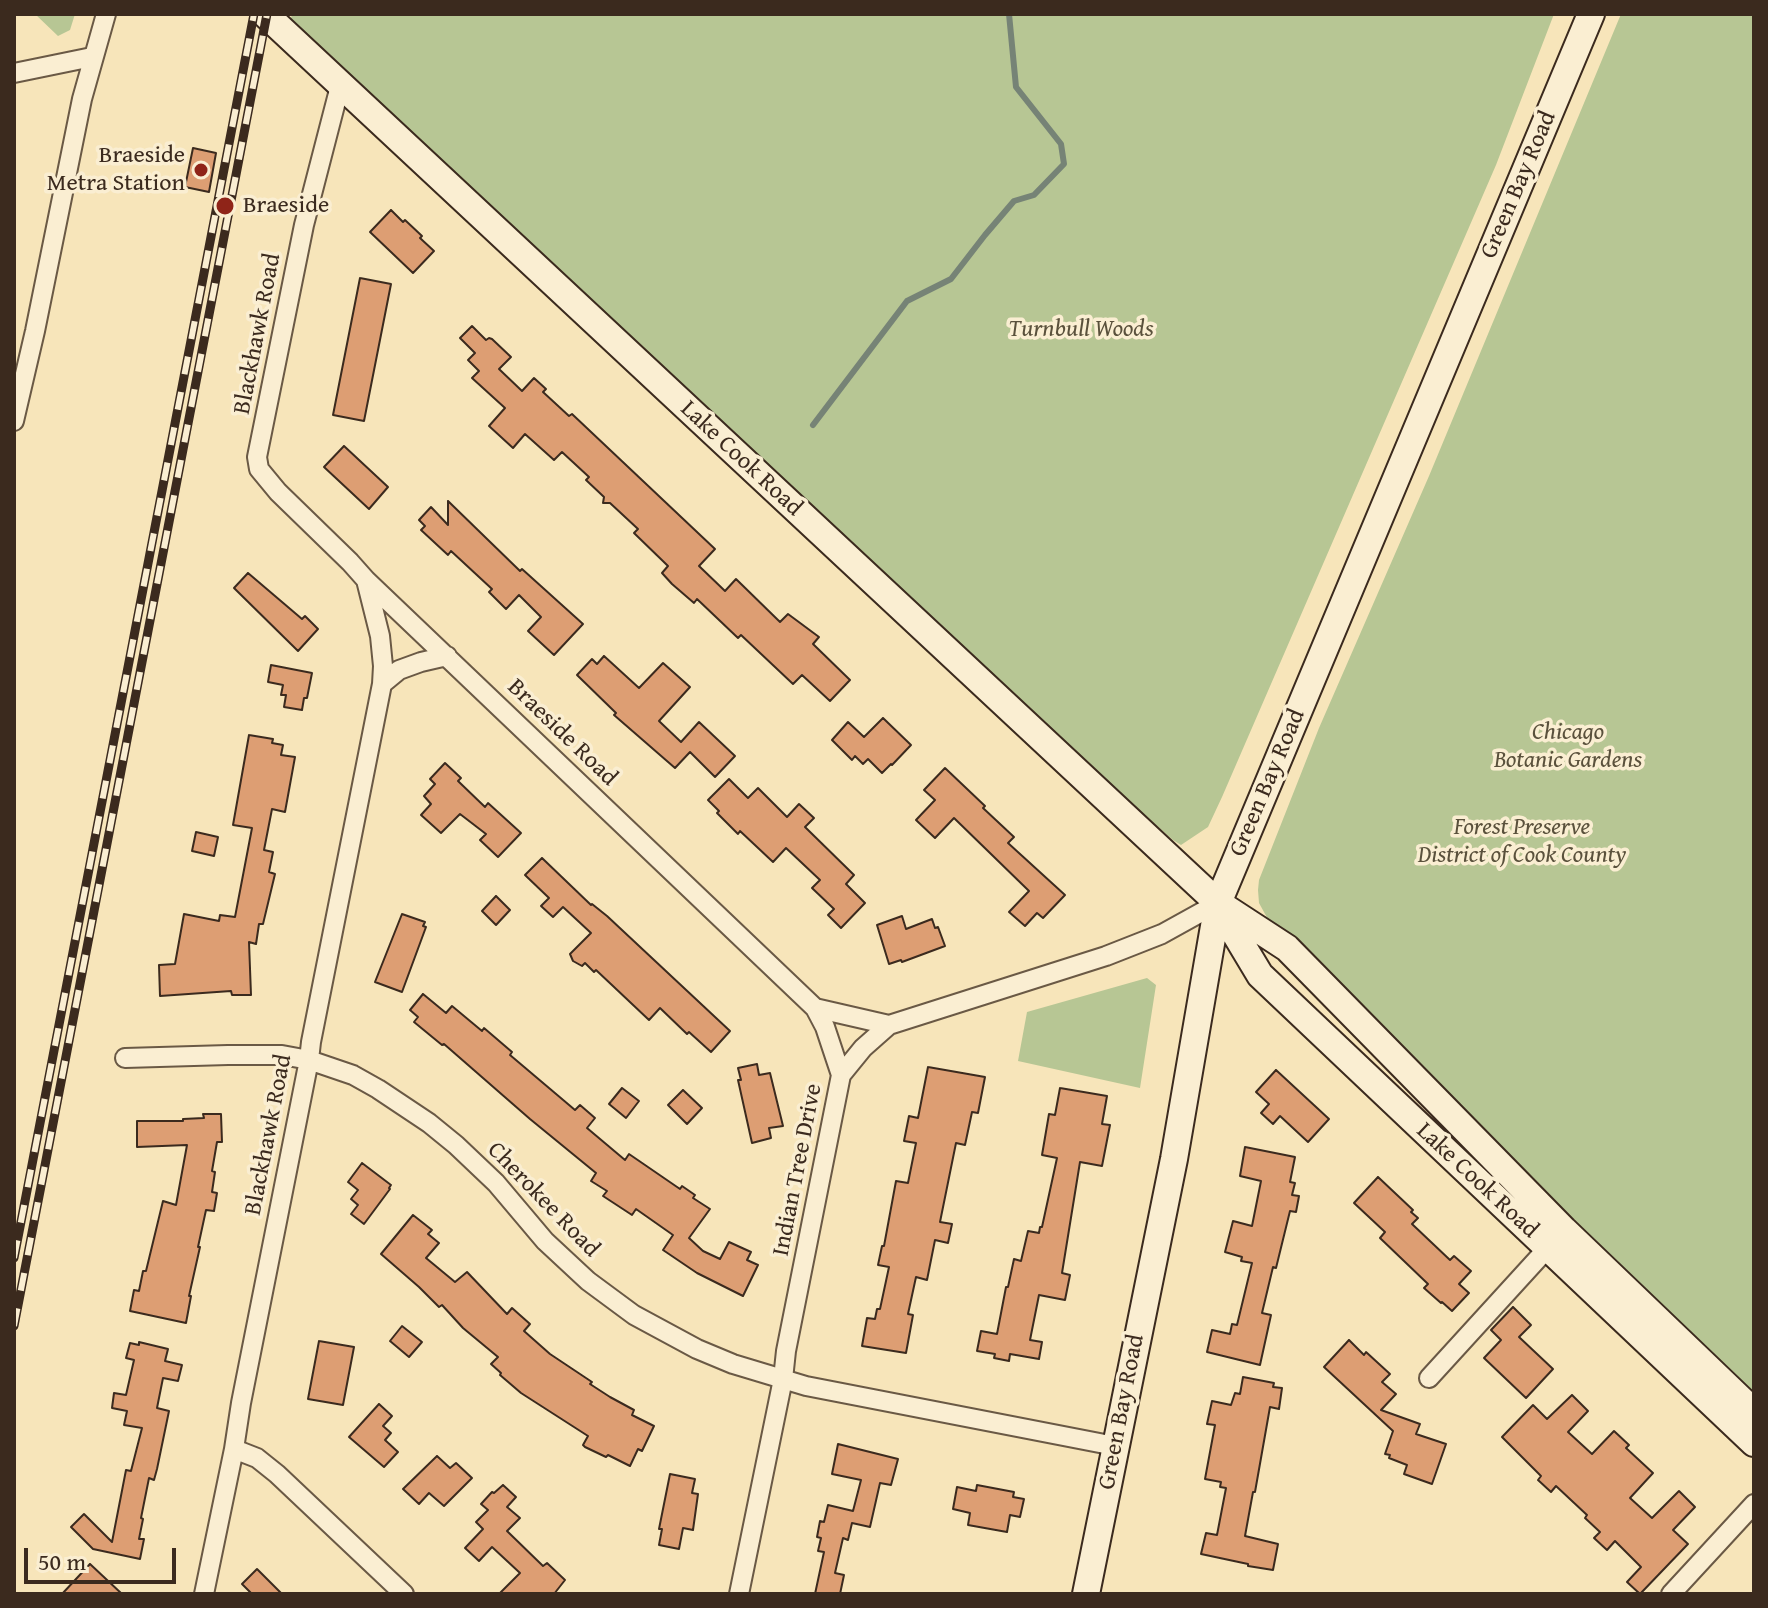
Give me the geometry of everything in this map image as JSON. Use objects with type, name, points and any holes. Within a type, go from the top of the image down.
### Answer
[{"type":"main road","name":"Lake Cook Road","points":[[265,14],[1218,903],[1287,948],[1556,1239],[1754,1443]]},
{"type":"main road","name":"Green Bay Road","points":[[1086,1594],[1174,1159],[1218,903],[1591,14]]},
{"type":"main road","name":"Lake Cook Road","points":[[1218,903],[1260,975],[1754,1412]]},
{"type":"street","points":[[14,421],[82,99],[106,14]]},
{"type":"street","points":[[14,73],[92,57]]},
{"type":"street","name":"Blackhawk Road","points":[[278,492],[259,469],[257,457],[304,225],[340,86]]},
{"type":"street","name":"Braeside Road","points":[[278,492],[366,580],[815,1008],[825,1027],[841,1075]]},
{"type":"street","name":"Blackhawk Road","points":[[204,1594],[382,684],[380,636],[366,580]]},
{"type":"street","points":[[382,684],[399,670],[447,656]]},
{"type":"street","name":"Indian Tree Drive","points":[[739,1594],[841,1075],[863,1048],[889,1025],[1106,956],[1162,934],[1218,903]]},
{"type":"street","points":[[815,1008],[889,1025]]},
{"type":"street","name":"Cherokee Road","points":[[125,1058],[276,1055],[309,1060],[357,1077],[429,1123],[456,1145],[496,1183],[545,1241],[588,1281],[634,1315],[697,1349],[733,1364],[824,1389],[1115,1446]]},
{"type":"street","points":[[1429,1378],[1556,1239]]},
{"type":"street","points":[[234,1449],[257,1458],[277,1474],[404,1594]]},
{"type":"street","points":[[1671,1594],[1754,1504]]},
{"type":"green space","points":[[35,14],[75,14],[70,30],[58,36]]},
{"type":"green space","name":"Turnbull Woods","points":[[292,14],[1554,14],[1496,165],[1222,797],[1208,827],[1181,845],[1118,792],[289,27]]},
{"type":"green space","name":"Forest Preserve District of Cook County","points":[[1621,14],[1754,14],[1754,1399],[1270,923],[1259,903],[1259,880],[1319,728],[1429,476]]},
{"type":"green space","points":[[1147,978],[1156,985],[1140,1088],[1018,1061],[1027,1012]]},
{"type":"building","name":"Braeside Metra Station","points":[[193,148],[216,153],[209,192],[185,187]]},
{"type":"building","points":[[391,210],[422,236],[420,238],[434,251],[413,273],[370,232]]},
{"type":"building","points":[[360,278],[391,284],[364,421],[333,415]]},
{"type":"building","points":[[472,326],[511,357],[499,369],[522,391],[534,378],[546,389],[543,392],[569,416],[572,414],[715,549],[699,566],[725,591],[736,579],[780,622],[788,614],[819,637],[813,644],[850,680],[830,701],[802,675],[793,684],[741,635],[738,638],[697,599],[694,603],[672,584],[662,573],[668,566],[634,533],[638,529],[610,503],[603,503],[604,497],[586,480],[589,477],[562,452],[554,460],[525,434],[513,448],[489,426],[505,408],[472,378],[479,371],[468,360],[475,353],[460,338]]},
{"type":"building","points":[[344,446],[388,487],[369,509],[324,467]]},
{"type":"building","points":[[448,501],[520,571],[522,569],[583,624],[554,655],[528,631],[541,617],[519,595],[506,609],[489,592],[492,589],[451,551],[448,555],[421,530],[425,526],[419,520],[431,507],[448,525]]},
{"type":"building","points":[[248,573],[318,629],[298,651],[234,588]]},
{"type":"building","points":[[604,656],[639,688],[663,663],[690,687],[659,721],[681,742],[699,722],[735,756],[715,777],[690,752],[675,768],[614,715],[616,713],[577,675],[592,659],[597,664]]},
{"type":"building","points":[[271,665],[312,673],[302,710],[284,707],[286,695],[281,695],[283,685],[268,682]]},
{"type":"building","points":[[883,718],[911,745],[882,773],[868,759],[863,764],[855,756],[852,760],[832,740],[848,722],[864,737]]},
{"type":"building","points":[[249,735],[273,739],[272,743],[283,745],[281,755],[295,757],[285,812],[272,809],[264,850],[273,852],[269,872],[275,874],[256,944],[249,942],[251,995],[232,995],[231,991],[160,996],[159,965],[175,964],[184,914],[219,921],[220,915],[235,917],[252,828],[233,825]]},
{"type":"building","points":[[445,763],[461,778],[458,781],[485,807],[488,803],[521,833],[498,857],[480,840],[486,834],[460,814],[441,833],[421,815],[431,804],[424,796],[435,784],[430,779]]},
{"type":"building","points":[[945,768],[1014,837],[1008,843],[1065,895],[1043,918],[1037,913],[1025,926],[1009,912],[1029,891],[954,818],[935,838],[916,820],[935,800],[924,790]]},
{"type":"building","points":[[729,779],[748,798],[758,788],[787,817],[799,804],[814,818],[805,827],[854,875],[846,884],[865,903],[841,928],[828,915],[834,909],[812,888],[820,880],[786,848],[773,862],[717,813],[719,811],[708,800]]},
{"type":"building","points":[[196,832],[218,837],[214,856],[192,851]]},
{"type":"building","points":[[542,858],[730,1031],[711,1052],[660,1008],[649,1020],[596,970],[594,972],[585,963],[582,966],[573,961],[570,954],[591,933],[563,907],[553,917],[541,906],[549,898],[525,875]]},
{"type":"building","points":[[496,896],[510,910],[496,925],[482,911]]},
{"type":"building","points":[[402,914],[425,922],[423,926],[426,927],[402,992],[375,982]]},
{"type":"building","points":[[902,916],[906,929],[932,919],[945,946],[889,964],[877,925]]},
{"type":"building","points":[[423,994],[446,1013],[452,1006],[482,1031],[484,1028],[512,1052],[510,1055],[575,1110],[580,1105],[595,1118],[587,1128],[625,1160],[629,1154],[680,1189],[682,1186],[710,1209],[689,1238],[703,1251],[720,1259],[729,1242],[751,1252],[747,1260],[758,1265],[743,1296],[697,1273],[663,1250],[673,1235],[636,1209],[632,1215],[603,1196],[607,1191],[591,1181],[596,1173],[414,1022],[418,1017],[410,1010]]},
{"type":"building","points":[[757,1064],[759,1075],[770,1073],[783,1126],[769,1128],[771,1138],[752,1143],[738,1068]]},
{"type":"building","points":[[928,1067],[985,1077],[978,1113],[972,1112],[965,1145],[956,1143],[940,1222],[952,1224],[948,1243],[935,1240],[927,1280],[916,1277],[908,1314],[913,1315],[906,1353],[862,1346],[867,1318],[875,1319],[877,1309],[880,1309],[889,1267],[878,1265],[896,1181],[908,1183],[916,1143],[904,1141],[909,1116],[918,1118]]},
{"type":"building","points":[[1276,1070],[1329,1119],[1308,1142],[1280,1116],[1273,1124],[1261,1113],[1269,1104],[1256,1092]]},
{"type":"building","points":[[622,1088],[639,1101],[626,1118],[609,1104]]},
{"type":"building","points":[[1060,1088],[1107,1096],[1102,1124],[1110,1125],[1102,1166],[1080,1162],[1062,1273],[1070,1275],[1065,1300],[1039,1295],[1030,1340],[1042,1342],[1039,1359],[1010,1354],[1009,1361],[994,1358],[995,1354],[977,1351],[981,1331],[997,1334],[1014,1259],[1021,1261],[1028,1231],[1039,1233],[1042,1227],[1057,1158],[1042,1155],[1049,1114],[1055,1115]]},
{"type":"building","points":[[683,1090],[702,1108],[687,1124],[668,1105]]},
{"type":"building","points":[[203,1114],[221,1114],[222,1142],[217,1142],[212,1171],[215,1172],[212,1192],[217,1193],[214,1211],[206,1210],[186,1323],[130,1311],[134,1290],[139,1291],[143,1271],[146,1271],[163,1201],[176,1205],[187,1145],[137,1147],[137,1121],[183,1121],[204,1118]]},
{"type":"building","points":[[1245,1147],[1295,1157],[1290,1182],[1295,1183],[1292,1195],[1299,1196],[1296,1212],[1290,1211],[1262,1313],[1271,1315],[1260,1365],[1207,1352],[1212,1330],[1230,1334],[1232,1324],[1237,1325],[1252,1263],[1225,1252],[1233,1221],[1252,1226],[1261,1181],[1240,1176]]},
{"type":"building","points":[[362,1163],[391,1185],[364,1224],[351,1214],[358,1205],[351,1199],[358,1190],[348,1182]]},
{"type":"building","points":[[1378,1177],[1413,1210],[1411,1212],[1418,1218],[1412,1224],[1450,1260],[1454,1256],[1471,1271],[1459,1284],[1469,1293],[1452,1311],[1424,1288],[1428,1284],[1380,1238],[1385,1232],[1354,1203]]},
{"type":"building","points":[[413,1215],[432,1230],[428,1234],[439,1243],[426,1258],[455,1282],[467,1272],[507,1314],[512,1308],[530,1324],[524,1331],[550,1354],[592,1382],[590,1384],[634,1410],[632,1415],[654,1426],[642,1451],[638,1449],[630,1466],[585,1447],[583,1445],[588,1436],[521,1393],[491,1364],[498,1357],[381,1254]]},
{"type":"building","points":[[1513,1307],[1531,1325],[1519,1337],[1553,1369],[1526,1398],[1484,1358],[1501,1340],[1491,1330]]},
{"type":"building","points":[[402,1326],[422,1342],[409,1357],[390,1341]]},
{"type":"building","points":[[1349,1340],[1390,1374],[1382,1382],[1396,1394],[1381,1410],[1420,1424],[1416,1434],[1446,1444],[1432,1484],[1404,1474],[1407,1465],[1385,1454],[1393,1431],[1324,1367]]},
{"type":"building","points":[[319,1341],[354,1347],[343,1405],[308,1399]]},
{"type":"building","points":[[139,1342],[168,1349],[165,1361],[182,1365],[178,1381],[163,1378],[157,1408],[169,1411],[157,1469],[154,1480],[149,1478],[141,1518],[139,1539],[144,1539],[140,1559],[93,1549],[71,1527],[84,1514],[112,1542],[126,1470],[131,1471],[142,1428],[124,1425],[127,1411],[112,1408],[114,1393],[126,1395],[134,1360],[126,1358],[130,1343],[139,1345]]},
{"type":"building","points":[[1243,1377],[1274,1383],[1273,1387],[1282,1388],[1279,1409],[1270,1407],[1245,1536],[1278,1544],[1273,1570],[1201,1554],[1206,1533],[1217,1535],[1226,1488],[1220,1487],[1221,1482],[1205,1479],[1215,1425],[1207,1424],[1212,1401],[1231,1405],[1235,1393],[1240,1394]]},
{"type":"building","points":[[1572,1395],[1588,1411],[1568,1432],[1592,1454],[1614,1431],[1629,1445],[1626,1448],[1653,1473],[1630,1498],[1652,1518],[1679,1491],[1695,1507],[1673,1530],[1688,1544],[1640,1594],[1627,1582],[1641,1567],[1615,1541],[1607,1550],[1594,1538],[1600,1532],[1585,1518],[1587,1515],[1556,1486],[1551,1492],[1538,1480],[1541,1476],[1502,1437],[1533,1405],[1547,1419]]},
{"type":"building","points":[[379,1404],[392,1416],[383,1426],[391,1433],[385,1440],[398,1452],[384,1467],[349,1437]]},
{"type":"building","points":[[838,1444],[898,1459],[891,1485],[880,1483],[870,1527],[852,1523],[848,1540],[843,1538],[835,1573],[844,1575],[840,1594],[815,1594],[824,1552],[818,1551],[820,1521],[824,1522],[828,1505],[853,1511],[861,1480],[832,1474]]},
{"type":"building","points":[[437,1456],[450,1468],[456,1463],[472,1478],[444,1506],[429,1493],[419,1504],[403,1489]]},
{"type":"building","points":[[670,1474],[695,1479],[692,1493],[698,1494],[693,1530],[683,1528],[679,1549],[659,1545],[662,1529],[659,1529]]},
{"type":"building","points":[[503,1485],[516,1497],[507,1507],[520,1518],[507,1531],[543,1566],[547,1563],[565,1580],[554,1594],[499,1594],[520,1573],[492,1547],[479,1561],[465,1548],[483,1529],[476,1522],[488,1510],[481,1504]]},
{"type":"building","points":[[977,1485],[1014,1492],[1013,1497],[1024,1499],[1020,1517],[1010,1515],[1007,1532],[968,1525],[970,1513],[953,1509],[957,1487],[976,1491]]},
{"type":"building","points":[[90,1564],[122,1594],[62,1594]]},
{"type":"building","points":[[257,1569],[282,1594],[252,1594],[242,1584]]},
{"type":"waterway","points":[[813,425],[907,301],[951,279],[1014,201],[1034,195],[1064,164],[1061,144],[1016,87],[1009,14]]},
{"type":"railway","points":[[14,1258],[254,14]]},
{"type":"railway","points":[[14,1326],[267,14]]},
{"type":"place","name":"Braeside Metra Station","points":[[201,170]]},
{"type":"place","name":"Braeside","points":[[225,206]]},
{"type":"park label","name":"Chicago Botanic Gardens","points":[[1568,747]]}]
